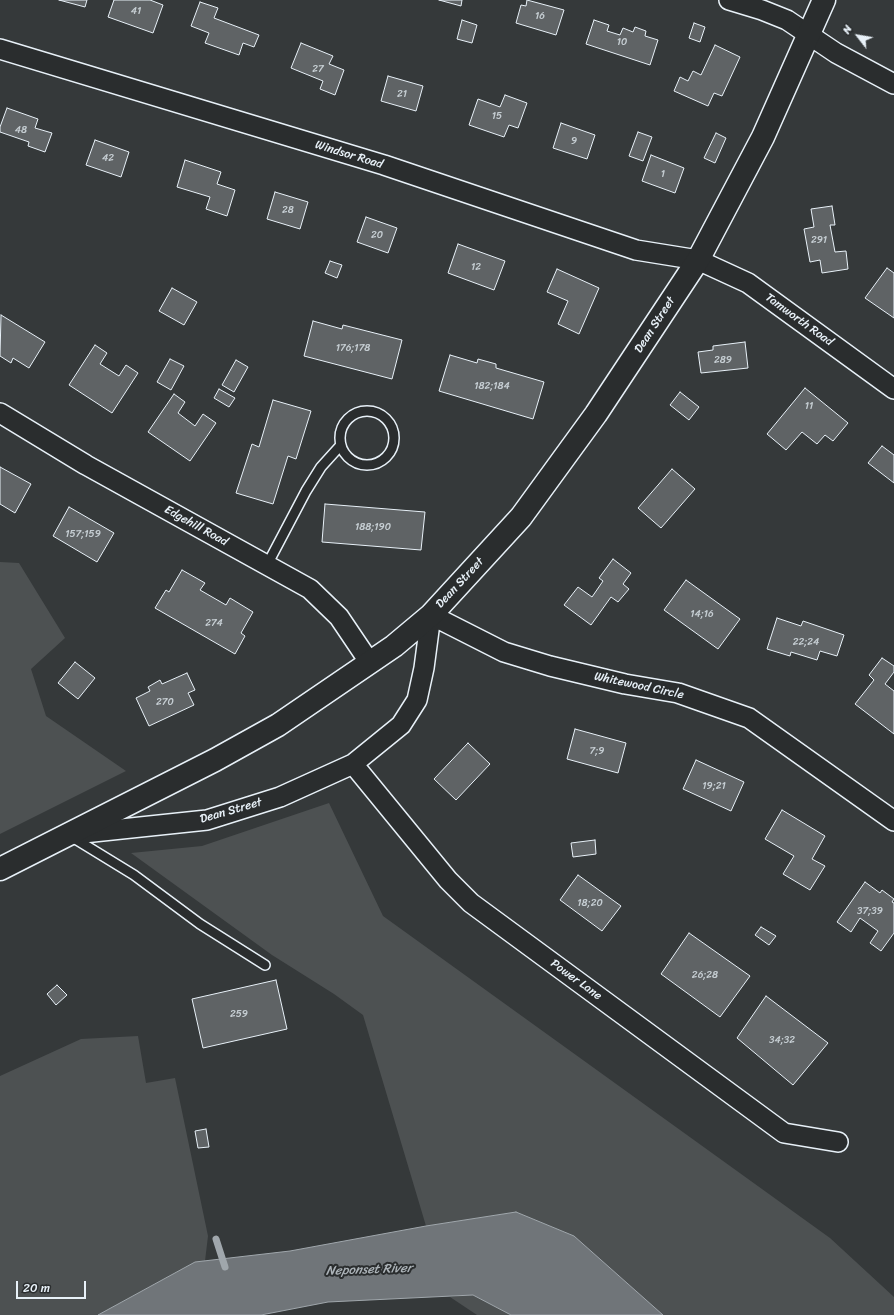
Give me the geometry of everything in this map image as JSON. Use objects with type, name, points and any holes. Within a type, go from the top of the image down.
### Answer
[{"type":"main road","name":"Dean Street","points":[[0,869],[215,760],[278,725],[394,646],[431,615],[521,517],[596,414],[698,260],[763,137],[810,35],[824,0]]},
{"type":"street","points":[[729,0],[762,10],[787,20],[836,53],[894,84]]},
{"type":"street","name":"Windsor Road","points":[[0,49],[384,165],[636,250],[698,260]]},
{"type":"street","name":"Tamworth Road","points":[[698,260],[748,283],[894,389]]},
{"type":"street","name":"Edgehill Road","points":[[0,413],[86,465],[310,589],[339,617],[370,662]]},
{"type":"street","name":"Dean Street","points":[[68,834],[207,820],[280,797],[352,764],[401,725],[417,700],[424,668],[431,615]]},
{"type":"street","name":"Whitewood Circle","points":[[431,615],[504,652],[550,666],[625,684],[678,693],[749,718],[894,821]]},
{"type":"street","name":"Power Lane","points":[[352,764],[448,880],[471,903],[784,1133],[838,1142]]},
{"type":"lane","points":[[267,565],[306,491],[321,467],[340,446],[341,428],[352,415],[369,411],[382,415],[391,424],[394,433],[394,443],[388,455],[378,464],[369,466],[359,465],[351,461],[344,454],[340,446]]},
{"type":"lane","points":[[68,834],[134,875],[200,924],[265,965]]},
{"type":"shaded area","points":[[0,562],[19,563],[65,638],[31,669],[46,716],[126,771],[0,834]]},
{"type":"shaded area","points":[[329,803],[383,916],[830,1238],[894,1297],[894,1315],[663,1315],[574,1236],[516,1212],[426,1226],[363,1015],[334,994],[272,955],[131,853],[202,846]]},
{"type":"shaded area","points":[[138,1036],[146,1083],[175,1078],[208,1236],[205,1261],[195,1262],[98,1315],[0,1315],[0,1076],[81,1039]]},
{"type":"shaded area","points":[[473,1295],[511,1315],[477,1315],[450,1297]]},
{"type":"water","name":"Neponset River","points":[[516,1212],[574,1236],[663,1315],[511,1315],[473,1295],[328,1302],[261,1315],[98,1315],[195,1262],[290,1251],[426,1226]]},
{"type":"building","points":[[59,0],[87,0],[85,7]]},
{"type":"building","points":[[114,0],[150,0],[163,5],[153,33],[108,17]]},
{"type":"building","points":[[439,0],[462,0],[461,6]]},
{"type":"building","points":[[527,0],[564,10],[556,35],[516,23],[521,5],[526,6]]},
{"type":"building","points":[[200,2],[218,8],[214,18],[259,35],[254,47],[243,43],[239,55],[205,43],[209,33],[191,26]]},
{"type":"building","points":[[462,20],[477,25],[472,43],[457,39]]},
{"type":"building","points":[[594,20],[609,25],[607,31],[620,35],[623,28],[633,32],[635,27],[646,31],[645,36],[658,40],[650,65],[586,44]]},
{"type":"building","points":[[694,23],[705,27],[700,42],[689,38]]},
{"type":"building","points":[[301,43],[333,56],[329,64],[344,70],[335,95],[320,89],[323,81],[291,68]]},
{"type":"building","points":[[715,45],[740,57],[722,96],[714,93],[708,106],[674,91],[680,77],[688,81],[693,71],[701,75]]},
{"type":"building","points":[[388,76],[423,86],[416,111],[381,101]]},
{"type":"building","points":[[505,95],[527,103],[518,128],[509,125],[504,137],[469,125],[478,99],[500,107]]},
{"type":"building","points":[[7,108],[38,119],[35,128],[52,133],[45,152],[28,146],[29,142],[0,132],[0,127]]},
{"type":"building","points":[[561,123],[595,135],[587,159],[553,148]]},
{"type":"building","points":[[638,132],[652,137],[643,161],[629,156]]},
{"type":"building","points":[[716,133],[726,138],[715,163],[704,158]]},
{"type":"building","points":[[95,140],[129,152],[121,177],[86,165]]},
{"type":"building","points":[[651,155],[684,168],[675,193],[642,181]]},
{"type":"building","points":[[185,160],[221,172],[217,184],[235,190],[227,216],[206,209],[210,197],[177,187]]},
{"type":"building","points":[[275,192],[308,202],[300,229],[267,219]]},
{"type":"building","points":[[832,206],[835,225],[830,225],[835,252],[846,251],[848,269],[822,273],[820,260],[810,262],[804,229],[814,227],[811,209]]},
{"type":"building","points":[[366,217],[397,228],[388,253],[357,242]]},
{"type":"building","points":[[458,244],[505,261],[494,290],[448,273]]},
{"type":"building","points":[[330,261],[342,265],[337,278],[325,273]]},
{"type":"building","points":[[887,268],[894,273],[894,318],[865,298]]},
{"type":"building","points":[[557,269],[599,288],[579,334],[558,324],[568,301],[547,292]]},
{"type":"building","points":[[172,288],[197,302],[184,325],[159,311]]},
{"type":"building","points":[[1,315],[45,342],[29,368],[13,358],[11,363],[0,356]]},
{"type":"building","points":[[313,321],[342,329],[343,325],[402,340],[392,379],[304,356]]},
{"type":"building","points":[[745,342],[748,368],[701,373],[698,352],[713,350],[713,346]]},
{"type":"building","points":[[95,345],[107,353],[100,364],[119,376],[126,365],[138,373],[112,413],[69,385]]},
{"type":"building","points":[[450,355],[477,363],[478,359],[496,364],[496,368],[544,382],[533,419],[439,391]]},
{"type":"building","points":[[170,359],[184,366],[171,390],[157,382]]},
{"type":"building","points":[[236,360],[248,367],[234,392],[222,385]]},
{"type":"building","points":[[805,388],[848,423],[833,441],[825,435],[817,444],[802,432],[786,450],[767,434]]},
{"type":"building","points":[[219,389],[235,398],[229,407],[214,398]]},
{"type":"building","points":[[680,392],[699,407],[689,420],[670,405]]},
{"type":"building","points":[[174,394],[185,402],[178,413],[195,426],[203,414],[216,423],[190,461],[148,432]]},
{"type":"building","points":[[273,400],[311,411],[296,459],[288,456],[273,504],[236,493],[252,444],[259,447]]},
{"type":"building","points":[[882,446],[894,455],[894,483],[868,463]]},
{"type":"building","points":[[0,467],[31,484],[15,513],[0,504]]},
{"type":"building","points":[[672,469],[695,489],[661,528],[638,508]]},
{"type":"building","points":[[325,504],[425,512],[421,550],[322,542]]},
{"type":"building","points":[[69,507],[114,533],[97,562],[53,536]]},
{"type":"building","points":[[613,559],[631,573],[623,584],[629,589],[618,602],[611,597],[591,625],[564,605],[578,587],[592,597],[603,581],[599,578]]},
{"type":"building","points":[[182,570],[205,583],[200,590],[226,605],[230,598],[253,612],[241,633],[245,636],[235,654],[155,608],[166,590],[169,592]]},
{"type":"building","points":[[686,580],[740,619],[718,649],[664,610]]},
{"type":"building","points":[[777,618],[801,626],[803,621],[844,635],[837,656],[820,651],[817,660],[791,652],[790,656],[767,649]]},
{"type":"building","points":[[882,658],[894,666],[894,672],[885,684],[894,691],[894,734],[855,704],[874,680],[869,675]]},
{"type":"building","points":[[75,662],[95,678],[78,699],[58,683]]},
{"type":"building","points":[[187,673],[195,690],[188,693],[194,705],[149,726],[136,698],[150,691],[148,687],[160,680],[162,684]]},
{"type":"building","points":[[575,729],[626,743],[618,773],[567,759]]},
{"type":"building","points":[[468,743],[490,764],[456,800],[434,779]]},
{"type":"building","points":[[696,760],[744,782],[731,811],[683,789]]},
{"type":"building","points":[[782,810],[825,836],[812,859],[825,866],[810,890],[783,874],[794,856],[765,839]]},
{"type":"building","points":[[595,840],[596,854],[573,857],[571,843]]},
{"type":"building","points":[[578,875],[621,906],[602,931],[560,900]]},
{"type":"building","points":[[865,882],[880,893],[882,890],[894,899],[892,902],[894,903],[894,933],[881,951],[870,943],[878,931],[860,918],[851,932],[837,922]]},
{"type":"building","points":[[761,927],[776,936],[769,945],[755,935]]},
{"type":"building","points":[[689,933],[750,976],[720,1017],[661,974]]},
{"type":"building","points":[[276,980],[287,1029],[203,1048],[192,999]]},
{"type":"building","points":[[57,985],[67,995],[56,1005],[47,994]]},
{"type":"building","points":[[766,996],[828,1043],[793,1085],[737,1038]]},
{"type":"building","points":[[206,1129],[209,1147],[198,1148],[195,1131]]},
{"type":"waterway","points":[[216,1239],[225,1267]]}]
